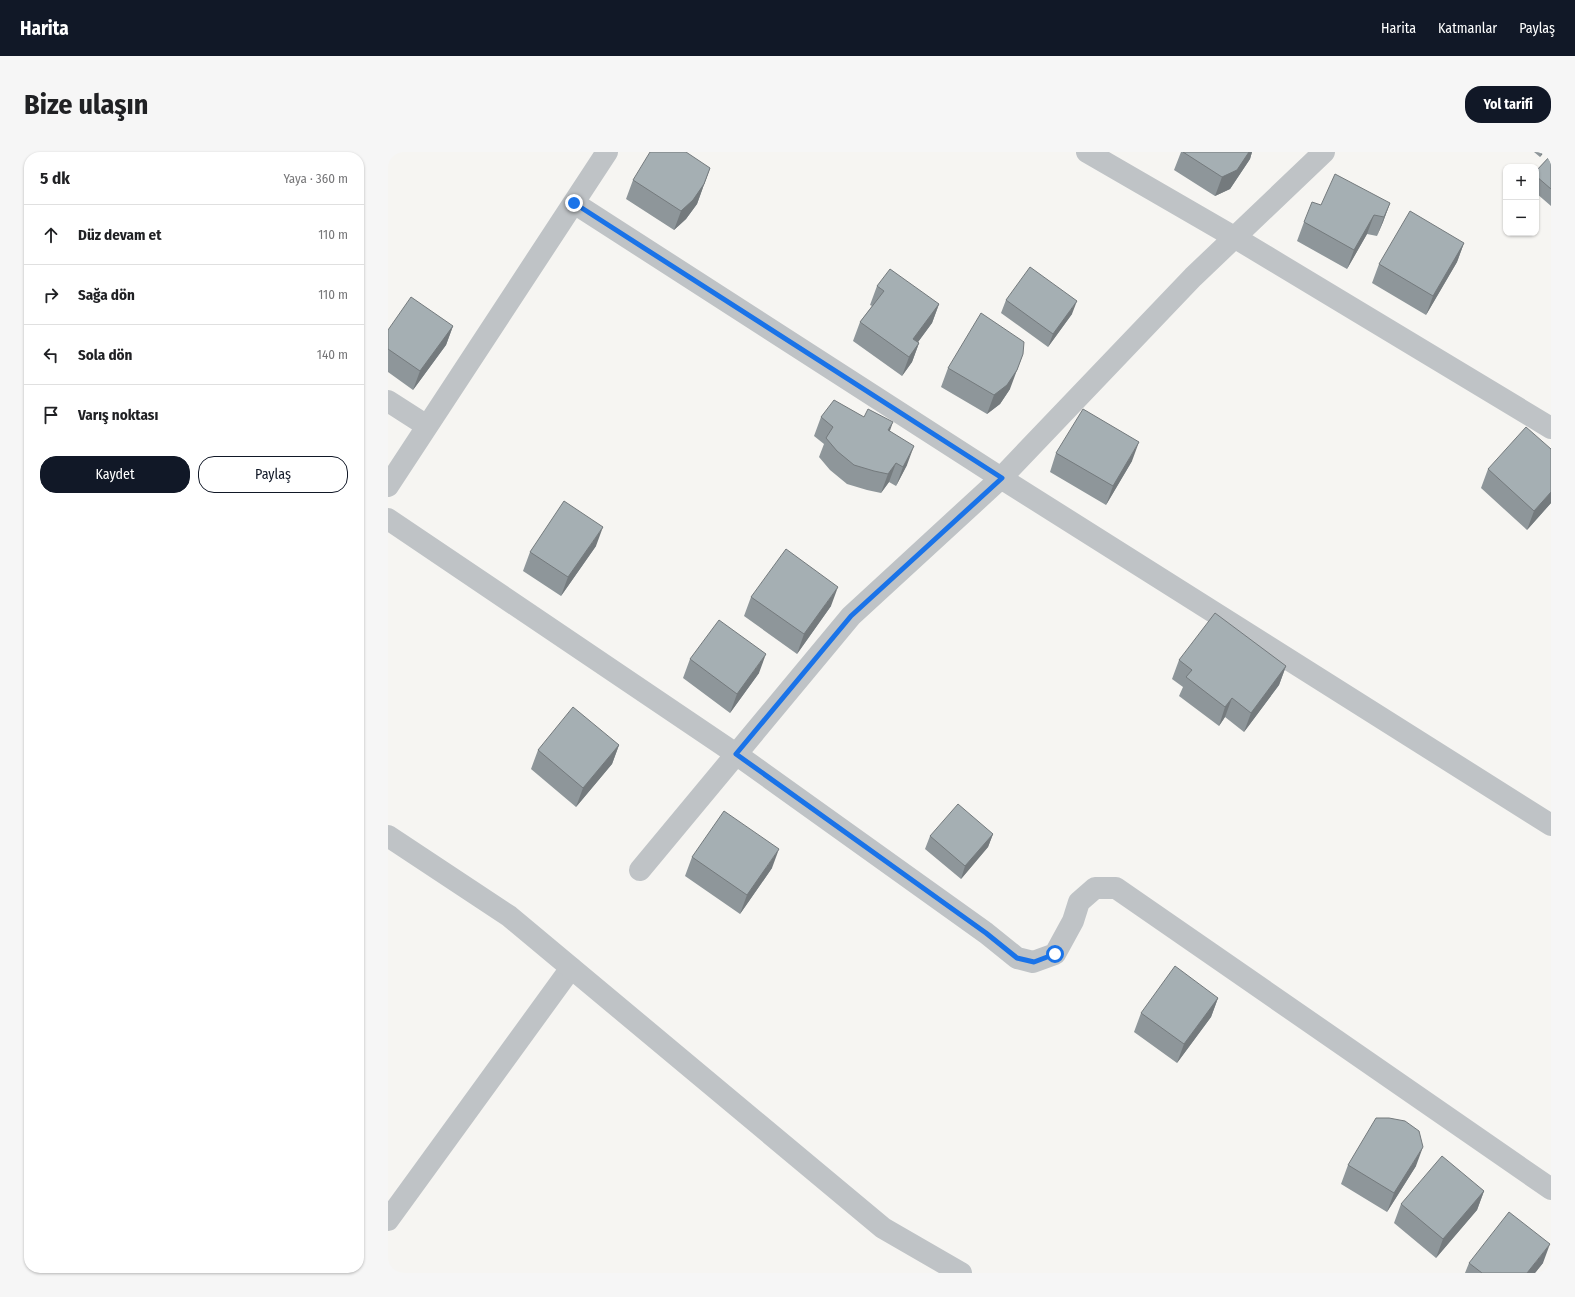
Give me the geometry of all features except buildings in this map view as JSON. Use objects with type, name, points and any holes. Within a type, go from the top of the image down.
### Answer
[{"type":"street","points":[[388,486],[607,152]]},
{"type":"street","points":[[1087,152],[1234,237],[1551,428]]},
{"type":"street","points":[[640,870],[851,616],[1002,478],[1193,277],[1324,152]]},
{"type":"street","points":[[574,203],[1002,478],[1551,825]]},
{"type":"street","points":[[388,401],[427,426]]},
{"type":"street","points":[[388,519],[736,754],[986,933],[1017,958],[1034,962],[1055,954],[1073,921],[1078,902],[1095,888],[1116,888],[1551,1189]]},
{"type":"street","points":[[388,836],[509,916],[883,1228],[961,1273]]},
{"type":"street","points":[[388,1220],[571,968]]},
{"type":"route","points":[[574,203],[1002,478],[851,616],[736,754],[986,933],[1017,958],[1034,962],[1055,954]]}]
